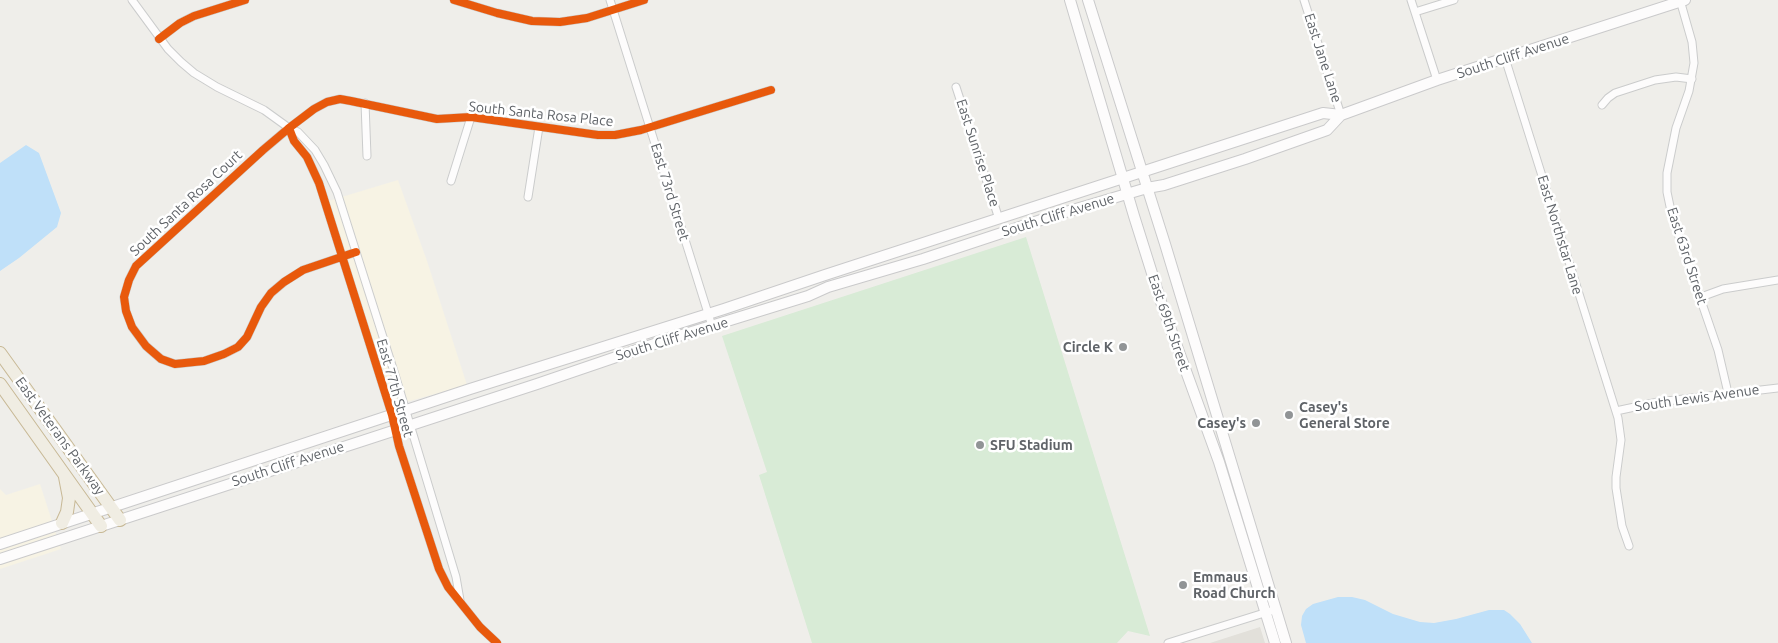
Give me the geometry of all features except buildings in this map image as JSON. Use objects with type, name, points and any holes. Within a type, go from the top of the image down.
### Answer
[{"type":"highway","name":"East Veterans Parkway","points":[[0,353],[120,520]]},
{"type":"highway","name":"East Veterans Parkway","points":[[0,384],[101,526]]},
{"type":"highway","points":[[62,523],[67,512],[69,498],[65,475]]},
{"type":"main road","name":"East 69th Street","points":[[1070,0],[1174,341],[1219,462],[1275,643]]},
{"type":"main road","name":"East 69th Street","points":[[1088,0],[1211,392],[1224,441],[1277,608],[1286,643]]},
{"type":"main road","name":"South Cliff Avenue","points":[[0,559],[669,339],[808,296],[828,287],[1147,188],[1164,185],[1319,133],[1326,130],[1341,115],[1438,80],[1682,0]]},
{"type":"main road","name":"South Cliff Avenue","points":[[0,544],[1323,113],[1341,115]]},
{"type":"street","name":"East 77th Street","points":[[132,0],[168,50],[194,73],[217,87],[264,110],[289,128],[298,132],[305,137],[324,165],[337,192],[406,411],[456,577],[460,600]]},
{"type":"street","points":[[160,38],[180,23],[194,16],[244,0]]},
{"type":"street","points":[[454,0],[532,21],[560,22],[587,18],[644,0]]},
{"type":"street","name":"East 73rd Street","points":[[610,0],[712,326]]},
{"type":"street","name":"East Jane Lane","points":[[1304,0],[1341,115]]},
{"type":"street","points":[[1411,0],[1438,80]]},
{"type":"street","points":[[1415,12],[1454,0]]},
{"type":"street","name":"East 63rd Street","points":[[1682,0],[1692,42],[1694,63],[1692,79],[1676,128],[1667,173],[1667,192],[1672,216],[1718,350],[1728,394]]},
{"type":"street","name":"East Northstar Lane","points":[[1505,58],[1616,411],[1621,440],[1616,488],[1622,526],[1628,546]]},
{"type":"street","points":[[1602,105],[1615,93],[1655,80],[1676,77],[1692,79]]},
{"type":"street","name":"East Sunrise Place","points":[[956,86],[999,219]]},
{"type":"street","name":"South Santa Rosa Place","points":[[289,128],[314,109],[327,102],[340,99],[437,119],[471,117],[598,135],[632,132],[770,90]]},
{"type":"street","points":[[366,103],[366,156]]},
{"type":"street","points":[[451,181],[471,117]]},
{"type":"street","points":[[528,197],[539,127]]},
{"type":"street","name":"East 77th Street","points":[[289,128],[294,140],[307,157],[319,182],[392,415],[399,446],[439,569],[448,587],[480,627],[497,643]]},
{"type":"street","name":"South Santa Rosa Court","points":[[289,128],[136,266],[124,297],[126,311],[132,327],[146,346],[161,359],[168,362],[186,364],[218,356],[238,347],[247,336],[261,307],[271,293],[284,282],[303,270],[356,252]]},
{"type":"street","points":[[1700,297],[1723,290],[1778,280]]},
{"type":"street","name":"South Lewis Avenue","points":[[1616,411],[1658,402],[1778,388]]},
{"type":"street","points":[[1168,643],[1277,608]]},
{"type":"shaded area","points":[[398,180],[427,261],[467,385],[392,406],[325,202]]},
{"type":"shaded area","points":[[40,484],[61,549],[0,569],[0,489],[6,495]]},
{"type":"shaded area","points":[[1260,627],[1265,643],[1210,643]]},
{"type":"green space","points":[[1026,237],[1150,636],[1128,631],[1117,643],[812,643],[759,475],[767,472],[722,336]]},
{"type":"water","points":[[26,145],[39,153],[61,213],[57,227],[0,271],[0,163]]},
{"type":"water","points":[[1338,597],[1352,597],[1365,600],[1393,614],[1420,622],[1434,623],[1489,610],[1504,610],[1520,624],[1532,643],[1306,643],[1301,625],[1302,616],[1306,609],[1313,604]]},
{"type":"cycle path","points":[[159,39],[180,23],[194,16],[245,0]]},
{"type":"cycle path","points":[[454,0],[532,21],[560,22],[587,18],[644,0]]},
{"type":"cycle path","points":[[356,252],[303,270],[284,282],[271,293],[261,307],[247,337],[238,347],[204,361],[175,364],[161,359],[146,346],[132,327],[126,311],[124,297],[136,266],[263,150],[314,109],[327,102],[340,99],[437,119],[471,117],[598,135],[615,135],[641,130],[771,90]]},
{"type":"cycle path","points":[[289,128],[294,141],[307,157],[319,183],[392,415],[399,446],[439,569],[448,587],[480,627],[497,643]]},
{"type":"place","name":"Circle K","points":[[1123,347]]},
{"type":"place","name":"Casey's General Store","points":[[1289,415]]},
{"type":"place","name":"Casey's","points":[[1256,423]]},
{"type":"place","name":"SFU Stadium","points":[[980,445]]},
{"type":"place","name":"Emmaus Road Church","points":[[1183,585]]}]
